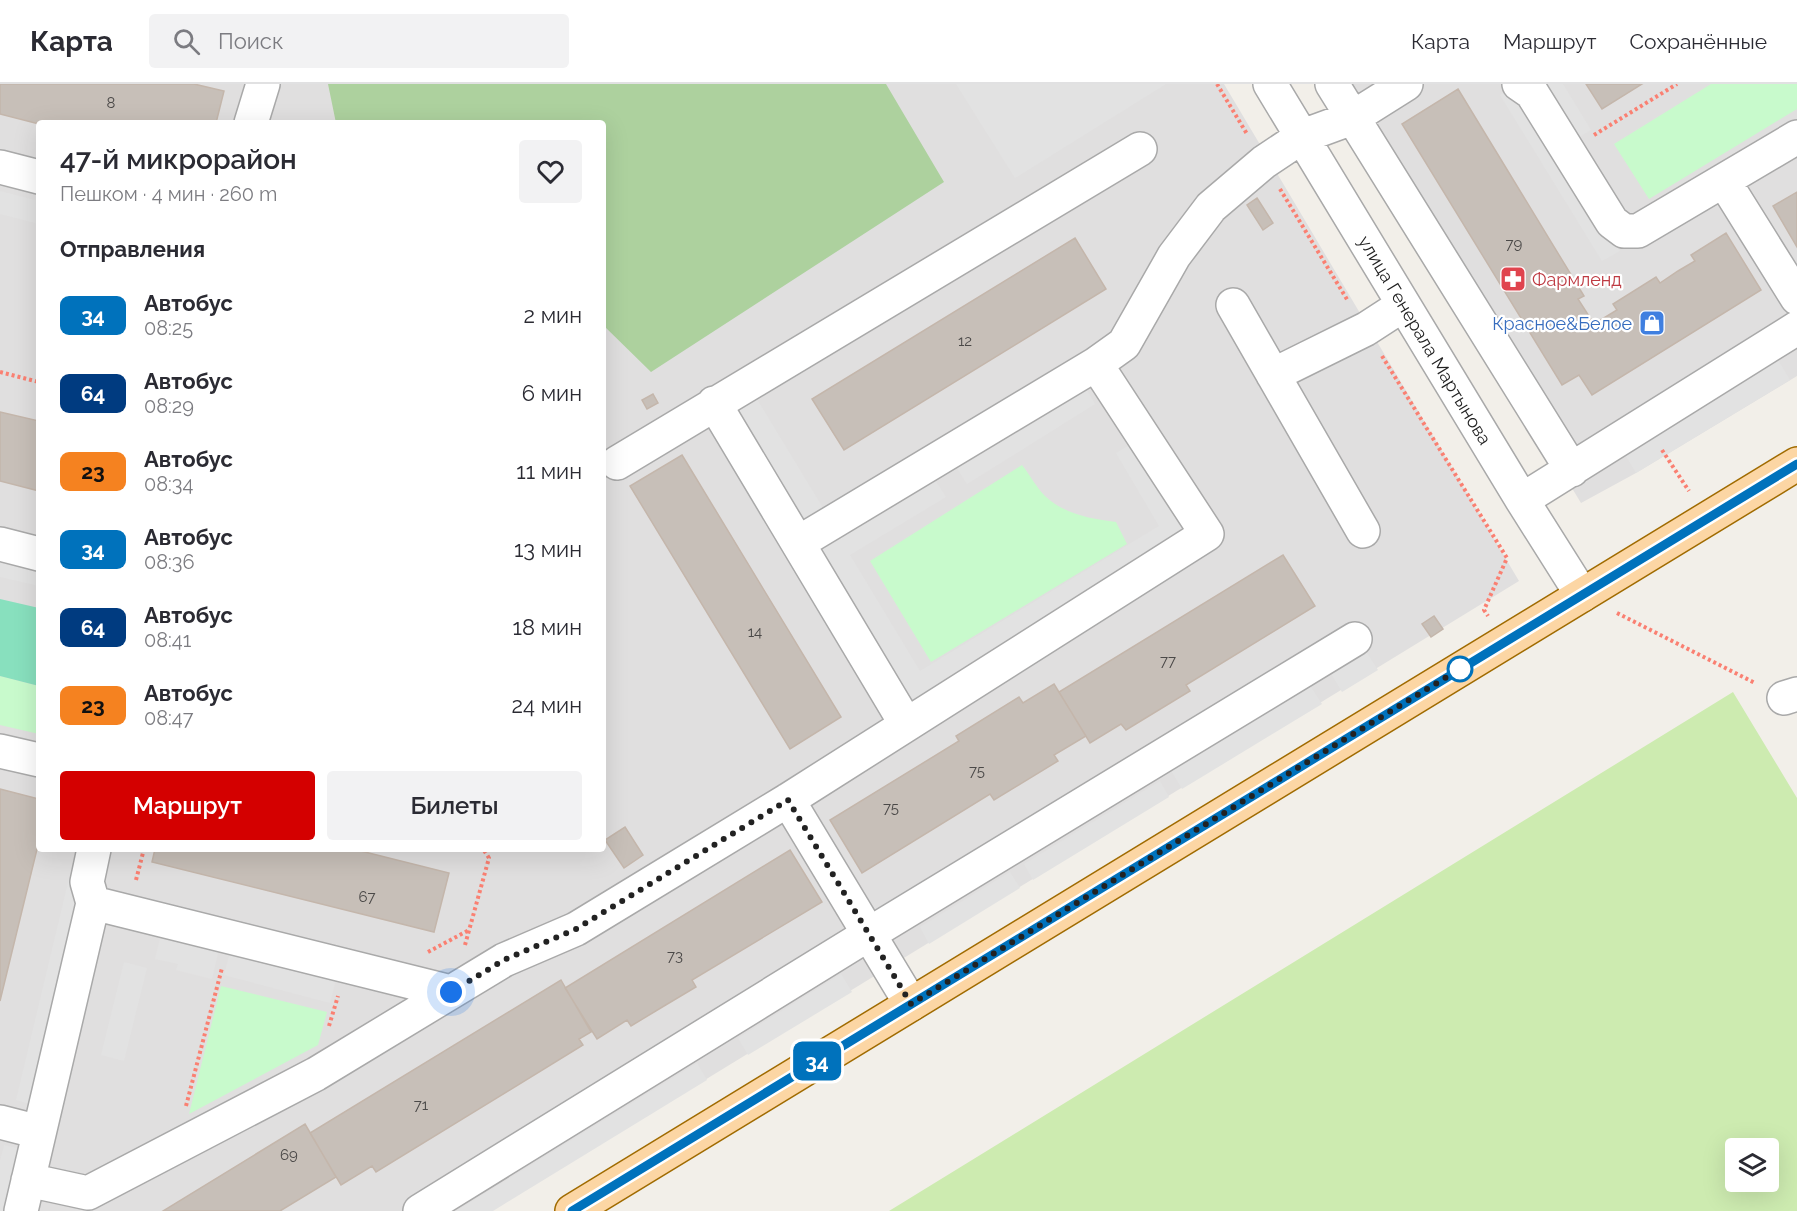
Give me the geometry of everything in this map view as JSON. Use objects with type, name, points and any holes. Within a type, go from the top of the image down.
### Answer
[{"type":"main road","points":[[572,1211],[1797,464]]},
{"type":"street","points":[[252,120],[263,84]]},
{"type":"street","name":"улица Генерала Мартынова","points":[[1270,84],[1582,595]]},
{"type":"street","points":[[1332,84],[1572,470]]},
{"type":"street","points":[[798,543],[1096,364],[1124,344],[1174,256],[1211,207],[1264,162],[1303,136],[1352,118],[1406,84]]},
{"type":"street","points":[[1519,84],[1532,93],[1612,222],[1624,231],[1638,231],[1797,137]]},
{"type":"street","points":[[617,463],[1140,149]]},
{"type":"street","points":[[0,167],[36,176]]},
{"type":"street","points":[[1724,181],[1797,298]]},
{"type":"street","points":[[1233,305],[1363,531]]},
{"type":"street","points":[[1273,375],[1366,329],[1403,305]]},
{"type":"street","points":[[1522,500],[1797,328]]},
{"type":"street","points":[[93,852],[87,882],[93,903],[24,1196],[88,1193],[316,1074],[504,960],[576,929],[788,800],[1207,534],[1096,364]]},
{"type":"street","points":[[714,403],[906,724]]},
{"type":"street","points":[[0,544],[36,553]]},
{"type":"street","points":[[420,1211],[869,934],[1355,639]]},
{"type":"street","points":[[0,751],[36,759]]},
{"type":"street","points":[[788,800],[911,1004]]},
{"type":"street","points":[[93,903],[451,992]]},
{"type":"street","points":[[0,1122],[39,1132]]},
{"type":"path","points":[[1217,84],[1507,558],[1484,610],[1504,642]]},
{"type":"path","points":[[1568,151],[1677,84]]},
{"type":"path","points":[[0,372],[36,381]]},
{"type":"path","points":[[1582,595],[1790,696]]},
{"type":"path","points":[[451,992],[489,858],[485,852]]},
{"type":"path","points":[[423,956],[469,929]]},
{"type":"path","points":[[176,1147],[230,937]]},
{"type":"path","points":[[316,1074],[346,966]]},
{"type":"shaded area","points":[[0,84],[1224,84],[1519,581],[491,1211],[0,1211]]},
{"type":"shaded area","points":[[956,84],[1166,84],[1015,178]]},
{"type":"shaded area","points":[[1327,84],[1797,84],[1797,376],[1636,473],[1581,503]]},
{"type":"shaded area","points":[[1518,84],[1620,251],[1602,261],[1500,95]]},
{"type":"shaded area","points":[[1529,84],[1563,84],[1591,130],[1566,145]]},
{"type":"shaded area","points":[[0,191],[36,200],[36,223],[0,214]]},
{"type":"shaded area","points":[[1778,360],[1790,380],[1636,473],[1624,453]]},
{"type":"shaded area","points":[[1084,385],[1095,404],[967,484],[955,465]]},
{"type":"shaded area","points":[[755,396],[823,508],[803,521],[734,409]]},
{"type":"shaded area","points":[[1133,443],[1187,534],[909,703],[818,551],[935,480],[946,497],[850,555],[920,671],[1159,526],[1116,453]]},
{"type":"shaded area","points":[[0,554],[36,562],[36,585],[0,577]]},
{"type":"shaded area","points":[[1365,650],[1378,670],[1342,692],[1330,672]]},
{"type":"shaded area","points":[[1309,684],[1322,704],[1182,789],[1170,769]]},
{"type":"shaded area","points":[[1160,781],[1169,797],[1033,880],[1024,864]]},
{"type":"shaded area","points":[[75,852],[89,852],[30,1104],[16,1100]]},
{"type":"shaded area","points":[[1010,872],[1020,888],[929,944],[920,927]]},
{"type":"shaded area","points":[[161,935],[219,949],[212,979],[176,970],[178,964],[155,959]]},
{"type":"shaded area","points":[[230,952],[336,979],[330,1003],[224,975]]},
{"type":"shaded area","points":[[124,962],[147,968],[124,1061],[101,1055]]},
{"type":"shaded area","points":[[841,974],[852,992],[748,1055],[738,1038]]},
{"type":"shaded area","points":[[697,1063],[707,1080],[493,1211],[456,1211]]},
{"type":"shaded area","points":[[4,1145],[22,1149],[7,1211],[0,1211],[0,1160]]},
{"type":"green space","points":[[328,84],[886,84],[944,182],[651,372],[606,328],[606,120],[335,120]]},
{"type":"green space","points":[[1711,84],[1797,84],[1797,109],[1649,199],[1614,144]]},
{"type":"green space","points":[[1022,465],[1052,502],[1078,515],[1116,522],[1127,544],[931,662],[870,561]]},
{"type":"green space","points":[[0,599],[36,607],[36,685],[0,676]]},
{"type":"green space","points":[[0,676],[36,685],[36,733],[0,725]]},
{"type":"green space","points":[[1733,692],[1797,798],[1797,1211],[889,1211]]},
{"type":"green space","points":[[221,986],[327,1012],[318,1045],[189,1114]]},
{"type":"building","points":[[0,84],[194,84],[224,91],[217,120],[36,120],[36,123],[0,114]]},
{"type":"building","points":[[1586,84],[1642,84],[1602,109]]},
{"type":"building","points":[[1458,89],[1584,296],[1578,299],[1594,324],[1617,310],[1613,304],[1656,277],[1660,283],[1695,261],[1691,255],[1726,233],[1761,290],[1592,395],[1579,375],[1562,385],[1402,124]]},
{"type":"building","points":[[1797,192],[1797,247],[1773,206]]},
{"type":"building","points":[[1257,198],[1273,223],[1263,230],[1247,205]]},
{"type":"building","points":[[1075,238],[1106,289],[844,450],[812,399]]},
{"type":"building","points":[[653,394],[658,403],[647,409],[642,400]]},
{"type":"building","points":[[0,412],[36,420],[36,490],[0,481]]},
{"type":"building","points":[[682,455],[841,717],[790,749],[630,486]]},
{"type":"building","points":[[1283,555],[1315,606],[1186,685],[1190,691],[1126,730],[1121,724],[1090,743],[1059,692]]},
{"type":"building","points":[[1434,616],[1443,629],[1431,637],[1422,624]]},
{"type":"building","points":[[1054,684],[1086,736],[1054,755],[1058,761],[994,800],[990,794],[862,873],[830,820],[959,741],[956,736],[1019,697],[1023,703]]},
{"type":"building","points":[[0,789],[36,798],[36,852],[0,1001]]},
{"type":"building","points":[[625,827],[643,855],[624,868],[606,839]]},
{"type":"building","points":[[790,850],[822,902],[692,980],[696,987],[631,1026],[627,1020],[597,1039],[565,988]]},
{"type":"building","points":[[154,852],[365,852],[449,873],[434,932],[152,862]]},
{"type":"building","points":[[561,980],[591,1032],[579,1039],[583,1045],[376,1172],[372,1166],[341,1185],[310,1133]]},
{"type":"building","points":[[305,1124],[336,1177],[280,1211],[163,1211]]},
{"type":"bus line","name":"34","points":[[572,1211],[1797,464]]},
{"type":"place","name":"Фармленд","points":[[1513,279]]},
{"type":"place","name":"Красное&Белое","points":[[1652,323]]},
{"type":"route","points":[[451,992],[504,960],[576,929],[788,800],[911,1004],[1460,669]]}]
